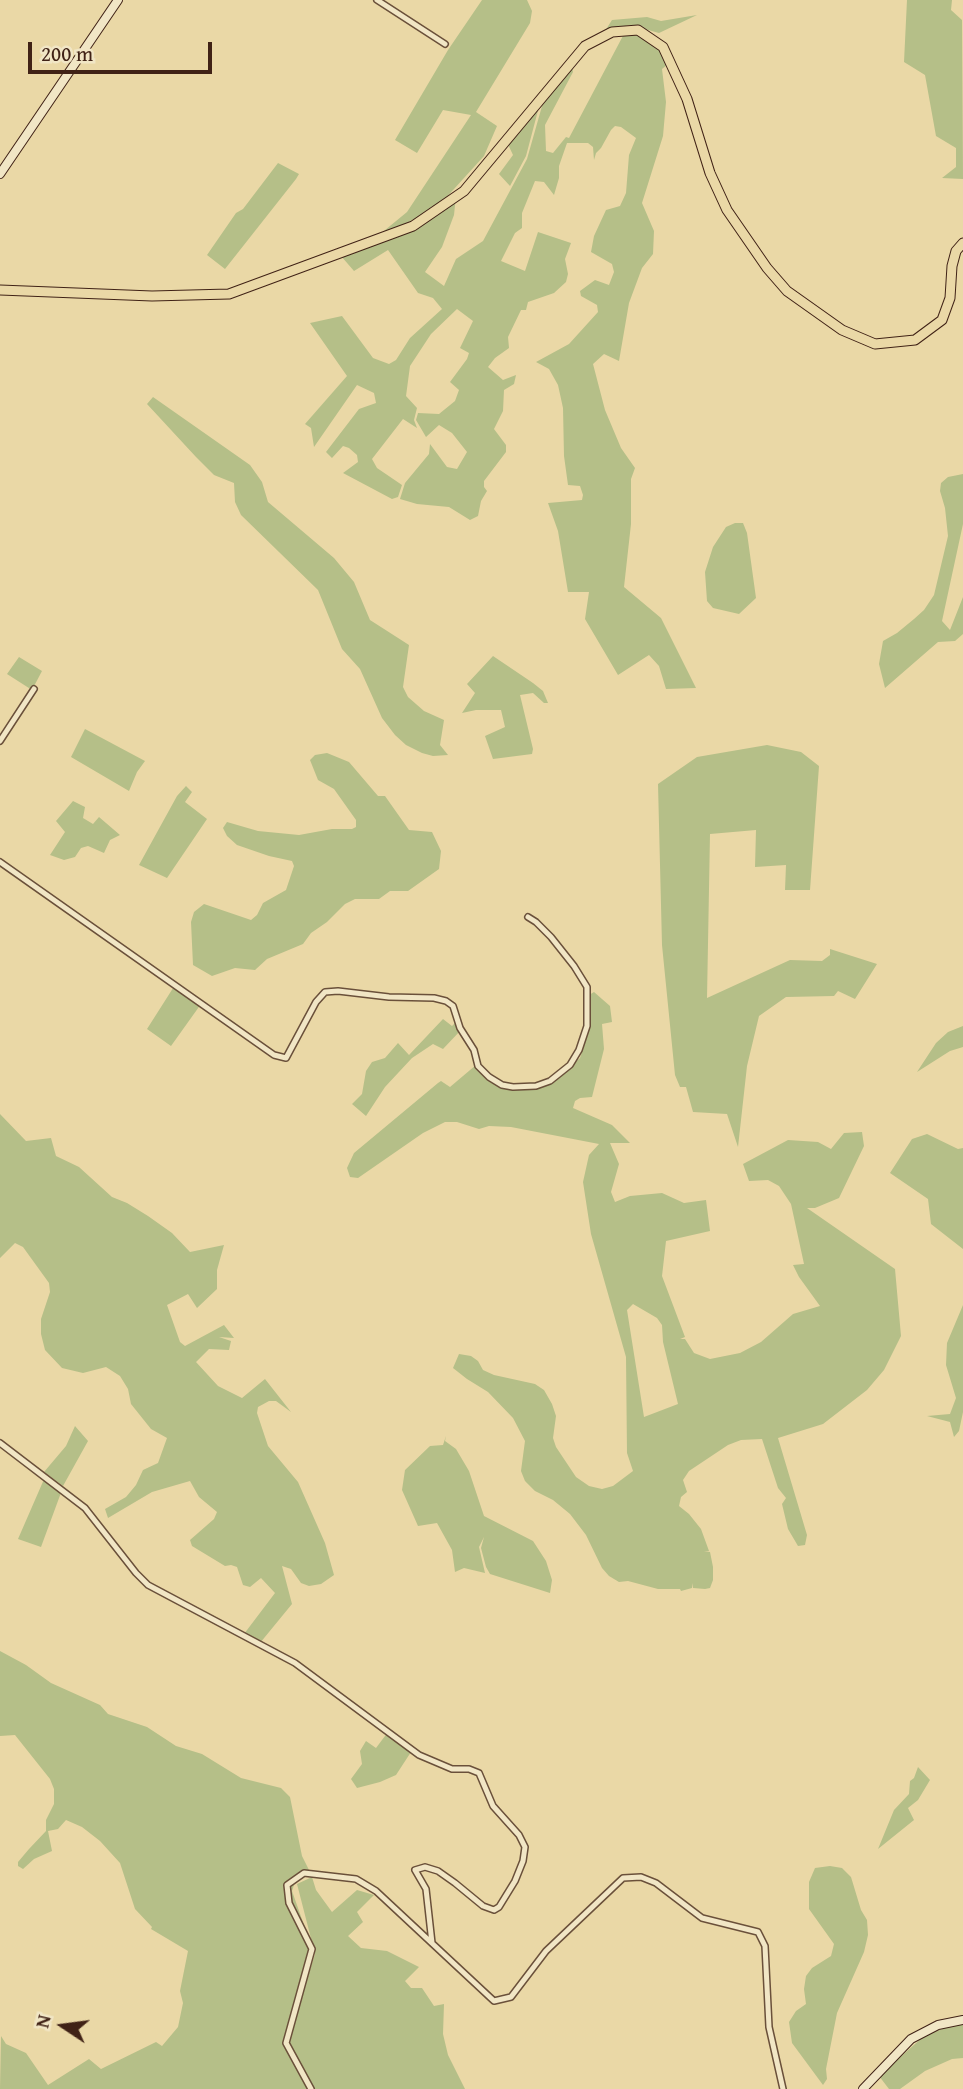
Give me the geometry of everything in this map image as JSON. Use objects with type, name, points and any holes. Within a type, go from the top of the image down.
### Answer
[{"type":"main road","points":[[0,174],[118,0]]},
{"type":"main road","points":[[0,290],[152,296],[229,294],[413,226],[464,191],[585,46],[612,32],[638,30],[663,47],[687,99],[710,173],[727,210],[767,268],[787,291],[842,330],[875,344],[915,340],[942,320],[950,298],[951,266],[963,243]]},
{"type":"main road","points":[[863,2089],[911,2039],[938,2025],[963,2020]]},
{"type":"street","points":[[377,0],[445,44]]},
{"type":"street","points":[[0,741],[34,689]]},
{"type":"street","points":[[0,862],[274,1055],[286,1058],[316,1002],[325,992],[338,990],[389,997],[434,998],[453,1006],[460,1028],[474,1050],[478,1066],[502,1085],[513,1087],[536,1086],[550,1080],[570,1065],[579,1050],[587,1026],[587,987],[551,937],[528,917]]},
{"type":"street","points":[[0,1443],[85,1508],[148,1585],[295,1663],[419,1755],[452,1769],[469,1769],[479,1773],[493,1806],[519,1835],[525,1847],[523,1861],[515,1881],[499,1907],[494,1910],[483,1906],[438,1871],[425,1867],[415,1870],[426,1889],[432,1943]]},
{"type":"street","points":[[311,2089],[286,2043],[312,1949],[289,1903],[287,1885],[304,1873],[356,1879],[376,1891],[494,2001],[511,1997],[546,1951],[623,1878],[641,1877],[656,1883],[702,1918],[758,1932],[765,1946],[769,2026],[783,2089]]},
{"type":"green space","points":[[482,0],[527,0],[532,11],[530,23],[476,112],[497,126],[484,156],[444,200],[424,215],[379,235],[407,212],[471,115],[443,110],[417,153],[395,140],[448,50]]},
{"type":"green space","points":[[907,0],[952,0],[951,10],[962,20],[963,179],[942,178],[956,167],[956,148],[936,136],[925,75],[904,62]]},
{"type":"green space","points":[[697,15],[659,33],[630,25],[605,31],[612,20],[647,17],[661,21]]},
{"type":"green space","points":[[625,32],[655,38],[672,61],[662,69],[666,102],[663,136],[642,203],[654,231],[653,254],[642,268],[629,303],[619,361],[604,354],[593,364],[605,410],[621,448],[635,468],[631,479],[631,524],[624,587],[661,618],[696,688],[666,689],[659,666],[649,655],[618,675],[585,619],[589,592],[568,592],[558,531],[548,503],[582,500],[583,495],[580,486],[568,485],[564,456],[563,408],[558,385],[549,369],[536,362],[569,344],[598,312],[597,305],[581,296],[580,291],[595,280],[609,285],[614,272],[612,264],[591,252],[594,236],[606,210],[620,206],[626,193],[629,155],[636,138],[621,127],[615,126],[611,130],[594,160],[593,147],[588,143],[567,143],[559,166],[554,195],[544,182],[535,181],[522,213],[522,228],[515,233],[501,261],[525,271],[538,232],[571,243],[565,259],[568,274],[566,282],[554,293],[528,302],[526,310],[521,310],[508,337],[509,348],[488,367],[503,380],[516,375],[514,384],[504,390],[503,411],[494,429],[506,445],[506,452],[484,481],[487,491],[481,501],[478,516],[470,520],[449,507],[417,504],[400,499],[405,483],[429,454],[430,444],[447,467],[457,469],[467,452],[452,433],[439,425],[426,437],[416,420],[418,413],[439,414],[455,401],[459,390],[450,382],[467,359],[469,353],[460,348],[473,321],[457,309],[431,334],[410,366],[406,396],[417,408],[414,420],[417,428],[403,419],[372,459],[377,468],[402,485],[398,497],[392,499],[343,473],[358,462],[357,455],[349,448],[343,446],[332,458],[326,452],[359,409],[376,403],[374,393],[357,385],[314,447],[311,428],[305,424],[347,376],[310,323],[342,316],[373,358],[389,364],[396,360],[410,338],[442,309],[433,298],[418,293],[388,250],[354,271],[341,256],[419,225],[456,196],[454,215],[442,247],[425,272],[444,286],[456,259],[483,241],[527,159],[544,99],[572,66],[573,72],[545,125],[546,151],[553,153],[566,137],[569,138]]},
{"type":"green space","points":[[540,103],[526,156],[510,186],[499,174],[513,155],[506,140]]},
{"type":"green space","points":[[278,163],[299,174],[225,269],[207,255],[236,213],[243,209]]},
{"type":"green space","points":[[153,397],[250,465],[262,482],[268,502],[334,558],[354,582],[370,620],[409,645],[403,687],[408,697],[424,711],[444,720],[440,745],[448,755],[433,756],[422,753],[406,745],[395,735],[382,718],[360,669],[342,649],[318,590],[241,515],[235,502],[234,483],[214,475],[196,457],[147,404]]},
{"type":"green space","points":[[963,474],[963,524],[942,621],[950,630],[963,597],[963,634],[955,641],[938,642],[885,688],[879,664],[883,641],[924,610],[934,595],[948,536],[941,483],[948,477]]},
{"type":"green space","points":[[743,523],[747,533],[756,598],[739,614],[713,608],[707,601],[705,572],[713,547],[726,527]]},
{"type":"green space","points":[[493,656],[543,691],[548,703],[544,703],[533,693],[520,695],[532,754],[493,759],[485,736],[505,727],[501,710],[462,713],[475,693],[467,684]]},
{"type":"green space","points":[[19,657],[42,671],[32,690],[7,674]]},
{"type":"green space","points":[[85,729],[145,761],[129,791],[71,757]]},
{"type":"green space","points":[[767,745],[801,752],[819,766],[810,890],[785,890],[786,865],[755,867],[756,830],[710,834],[707,998],[790,960],[822,961],[830,955],[830,949],[877,964],[855,999],[838,991],[834,996],[786,997],[759,1016],[747,1066],[738,1147],[727,1114],[693,1112],[686,1087],[680,1087],[675,1075],[662,945],[658,784],[697,757]]},
{"type":"green space","points":[[327,753],[349,762],[378,796],[385,796],[409,830],[432,832],[441,851],[439,869],[408,891],[390,891],[379,899],[355,899],[345,904],[311,933],[303,944],[267,959],[255,970],[235,968],[212,976],[193,965],[191,922],[194,912],[204,904],[251,920],[263,903],[286,890],[294,866],[292,861],[237,845],[223,828],[227,822],[258,831],[299,835],[356,827],[356,820],[334,789],[318,780],[310,760],[315,755]]},
{"type":"green space","points":[[186,786],[192,792],[185,802],[207,819],[167,878],[139,865],[177,796]]},
{"type":"green space","points":[[73,801],[85,807],[83,818],[93,824],[99,817],[120,835],[110,840],[104,853],[88,846],[81,848],[75,857],[64,860],[50,855],[65,832],[56,821]]},
{"type":"green space","points":[[175,985],[201,1004],[171,1046],[147,1029]]},
{"type":"green space","points":[[594,992],[610,1006],[612,1022],[602,1024],[604,1049],[592,1097],[580,1098],[575,1101],[573,1108],[612,1125],[630,1143],[610,1143],[619,1164],[611,1192],[615,1202],[630,1196],[662,1193],[684,1203],[706,1200],[710,1231],[666,1241],[662,1276],[685,1337],[680,1339],[685,1339],[694,1353],[710,1359],[740,1353],[761,1342],[793,1314],[820,1306],[793,1265],[804,1264],[791,1204],[779,1186],[768,1180],[749,1181],[743,1164],[788,1140],[818,1142],[831,1149],[844,1133],[862,1132],[864,1146],[839,1198],[815,1208],[807,1208],[895,1269],[901,1336],[884,1370],[867,1390],[823,1424],[778,1438],[807,1535],[805,1545],[798,1546],[788,1529],[782,1504],[786,1498],[778,1488],[762,1439],[741,1440],[728,1445],[689,1471],[683,1480],[687,1492],[681,1497],[679,1506],[701,1529],[709,1551],[704,1551],[710,1552],[713,1580],[710,1588],[705,1589],[693,1588],[693,1583],[692,1588],[681,1591],[658,1589],[628,1581],[619,1582],[609,1576],[602,1568],[586,1535],[570,1514],[553,1500],[535,1491],[525,1481],[521,1471],[525,1441],[513,1418],[488,1392],[453,1368],[459,1354],[471,1356],[483,1370],[535,1384],[544,1390],[556,1416],[553,1438],[556,1447],[576,1477],[589,1486],[602,1489],[613,1486],[633,1471],[627,1453],[626,1357],[591,1234],[583,1182],[589,1155],[599,1144],[511,1127],[489,1126],[479,1129],[457,1122],[445,1122],[423,1133],[358,1178],[350,1177],[347,1168],[354,1153],[438,1083],[441,1081],[450,1087],[476,1065],[493,1081],[516,1088],[536,1087],[559,1076],[580,1058],[590,1026],[589,995]],"holes":[[[633,1304],[657,1318],[662,1325],[663,1342],[678,1404],[644,1417],[627,1310]]]},
{"type":"green space","points":[[443,1019],[452,1026],[456,1022],[461,1030],[443,1049],[433,1044],[412,1058],[385,1087],[366,1116],[352,1104],[362,1094],[366,1071],[372,1062],[385,1058],[398,1043],[409,1055]]},
{"type":"green space","points":[[963,1026],[963,1047],[950,1051],[917,1072],[936,1043],[948,1032]]},
{"type":"green space","points":[[0,1114],[26,1141],[51,1138],[56,1156],[79,1167],[112,1197],[127,1203],[172,1233],[190,1252],[224,1245],[217,1270],[217,1289],[197,1308],[188,1294],[167,1305],[180,1342],[185,1346],[224,1325],[234,1338],[219,1337],[231,1341],[229,1350],[209,1349],[196,1362],[218,1386],[242,1398],[265,1379],[291,1412],[276,1401],[269,1401],[258,1407],[257,1413],[268,1446],[298,1482],[325,1543],[334,1575],[321,1584],[309,1586],[301,1583],[291,1569],[282,1566],[292,1604],[260,1643],[244,1634],[275,1593],[261,1578],[250,1587],[243,1585],[237,1567],[225,1566],[192,1546],[190,1540],[214,1519],[217,1512],[199,1497],[190,1481],[152,1492],[108,1518],[105,1509],[126,1497],[143,1470],[158,1463],[167,1438],[151,1429],[131,1404],[128,1389],[120,1376],[106,1367],[83,1373],[62,1368],[45,1350],[41,1319],[50,1292],[49,1283],[23,1247],[15,1243],[0,1258]]},
{"type":"green space","points":[[927,1134],[958,1149],[963,1148],[963,1249],[931,1224],[928,1199],[890,1173],[912,1139]]},
{"type":"green space","points":[[963,1305],[963,1412],[959,1431],[954,1437],[950,1422],[927,1416],[950,1414],[956,1398],[946,1365],[947,1343]]},
{"type":"green space","points":[[75,1426],[88,1441],[63,1486],[44,1472],[66,1446]]},
{"type":"green space","points":[[446,1436],[445,1441],[456,1449],[469,1471],[484,1516],[533,1541],[546,1561],[552,1580],[550,1593],[490,1574],[481,1548],[484,1537],[479,1547],[485,1573],[464,1568],[455,1572],[452,1550],[437,1523],[418,1526],[402,1490],[405,1470],[430,1446],[443,1445]]},
{"type":"green space","points":[[45,1477],[62,1490],[41,1547],[18,1539]]},
{"type":"green space","points":[[0,1651],[51,1683],[100,1705],[108,1714],[147,1727],[176,1746],[202,1754],[241,1778],[281,1788],[290,1797],[302,1856],[311,1874],[295,1882],[292,1891],[311,1945],[285,2042],[308,2089],[0,2089],[1,2036],[6,2044],[26,2053],[48,2085],[89,2059],[101,2069],[156,2042],[162,2046],[178,2027],[183,2003],[180,1991],[188,1951],[151,1929],[135,1909],[120,1863],[100,1841],[82,1827],[66,1820],[58,1829],[48,1831],[52,1851],[34,1859],[23,1869],[18,1866],[18,1862],[46,1831],[46,1820],[54,1804],[54,1789],[50,1779],[15,1735],[0,1736]]},
{"type":"green space","points":[[388,1732],[411,1752],[396,1775],[357,1788],[351,1779],[362,1764],[360,1751],[366,1741],[376,1748]]},
{"type":"green space","points":[[918,1767],[930,1780],[918,1800],[908,1808],[914,1820],[878,1849],[894,1810],[909,1794],[910,1781]]},
{"type":"green space","points":[[815,1868],[842,1868],[851,1877],[861,1910],[867,1920],[868,1935],[864,1952],[837,2013],[826,2069],[827,2079],[823,2085],[792,2043],[789,2022],[796,2011],[806,2004],[806,1976],[812,1968],[831,1956],[834,1944],[809,1909],[809,1882]]},
{"type":"green space","points":[[312,1877],[316,1890],[332,1912],[357,1890],[374,1895],[357,1912],[363,1922],[348,1936],[361,1948],[387,1951],[419,1967],[405,1981],[411,1988],[422,1988],[434,2006],[444,2004],[443,2034],[448,2055],[465,2089],[311,2089],[288,2040],[315,1954],[297,1884]]},
{"type":"green space","points":[[963,2021],[963,2058],[952,2059],[925,2071],[900,2089],[889,2089],[879,2076],[924,2036]]}]
